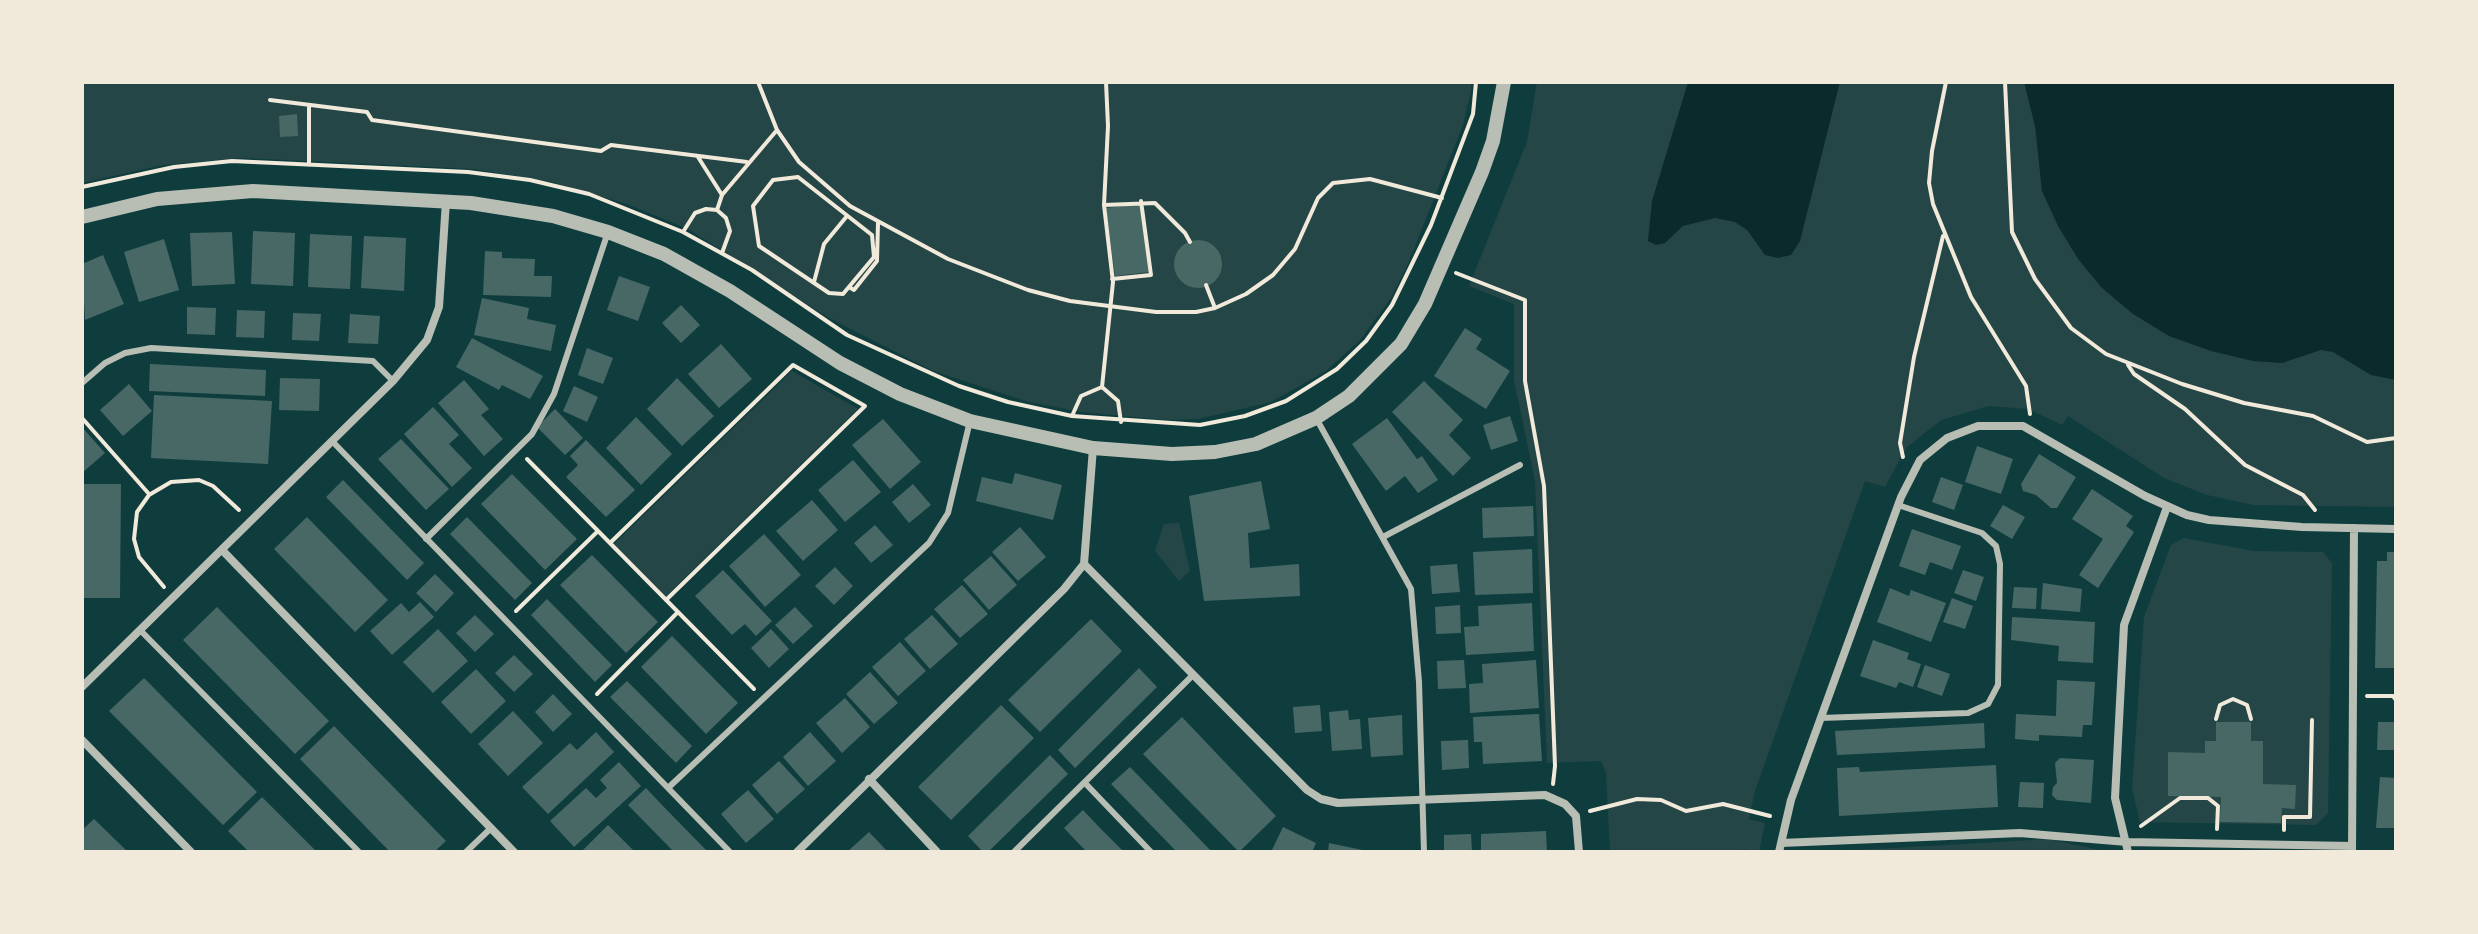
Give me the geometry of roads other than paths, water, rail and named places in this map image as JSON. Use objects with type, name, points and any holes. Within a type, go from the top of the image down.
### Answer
[{"type":"street","points":[[82,217],[157,199],[253,191],[446,201],[531,211],[608,232],[690,267],[840,363],[900,394],[970,421],[1069,445],[1118,451],[1215,452],[1256,444],[1316,418],[1357,389],[1401,344],[1425,304],[1493,141],[1504,82]]},
{"type":"street","points":[[82,687],[393,381],[427,340],[439,307],[446,201]]},
{"type":"street","points":[[2354,528],[2352,849],[2217,843],[2128,847],[2013,833],[1780,847],[1786,819],[1820,718],[1898,505],[1920,460],[1962,430],[1994,424],[2031,429],[2167,507],[2229,523],[2396,529]]},
{"type":"street","points":[[797,852],[1064,589],[1084,564],[1093,448]]},
{"type":"street","points":[[2128,847],[2118,822],[2115,798],[2124,625],[2167,507]]},
{"type":"street","points":[[223,551],[514,852]]},
{"type":"street","points":[[1084,564],[1307,790],[1321,799],[1338,803],[1548,796],[1565,804],[1576,816],[1579,852]]},
{"type":"street","points":[[82,740],[191,852]]},
{"type":"street","points":[[869,779],[937,852]]},
{"type":"lane","points":[[426,539],[532,434],[554,394],[608,232]]},
{"type":"lane","points":[[82,383],[105,363],[125,353],[151,348],[373,361],[393,381]]},
{"type":"lane","points":[[1316,418],[1411,589],[1419,682],[1424,852]]},
{"type":"lane","points":[[668,788],[929,543],[948,513],[970,421]]},
{"type":"lane","points":[[332,441],[730,852]]},
{"type":"lane","points":[[1383,537],[1520,465]]},
{"type":"lane","points":[[1820,718],[1968,713],[1988,704],[1998,685],[2000,564],[1996,546],[1982,533],[1898,505]]},
{"type":"lane","points":[[140,630],[359,852]]},
{"type":"lane","points":[[1014,852],[1193,675]]},
{"type":"lane","points":[[1085,783],[1151,852]]},
{"type":"lane","points":[[466,852],[491,828]]}]
